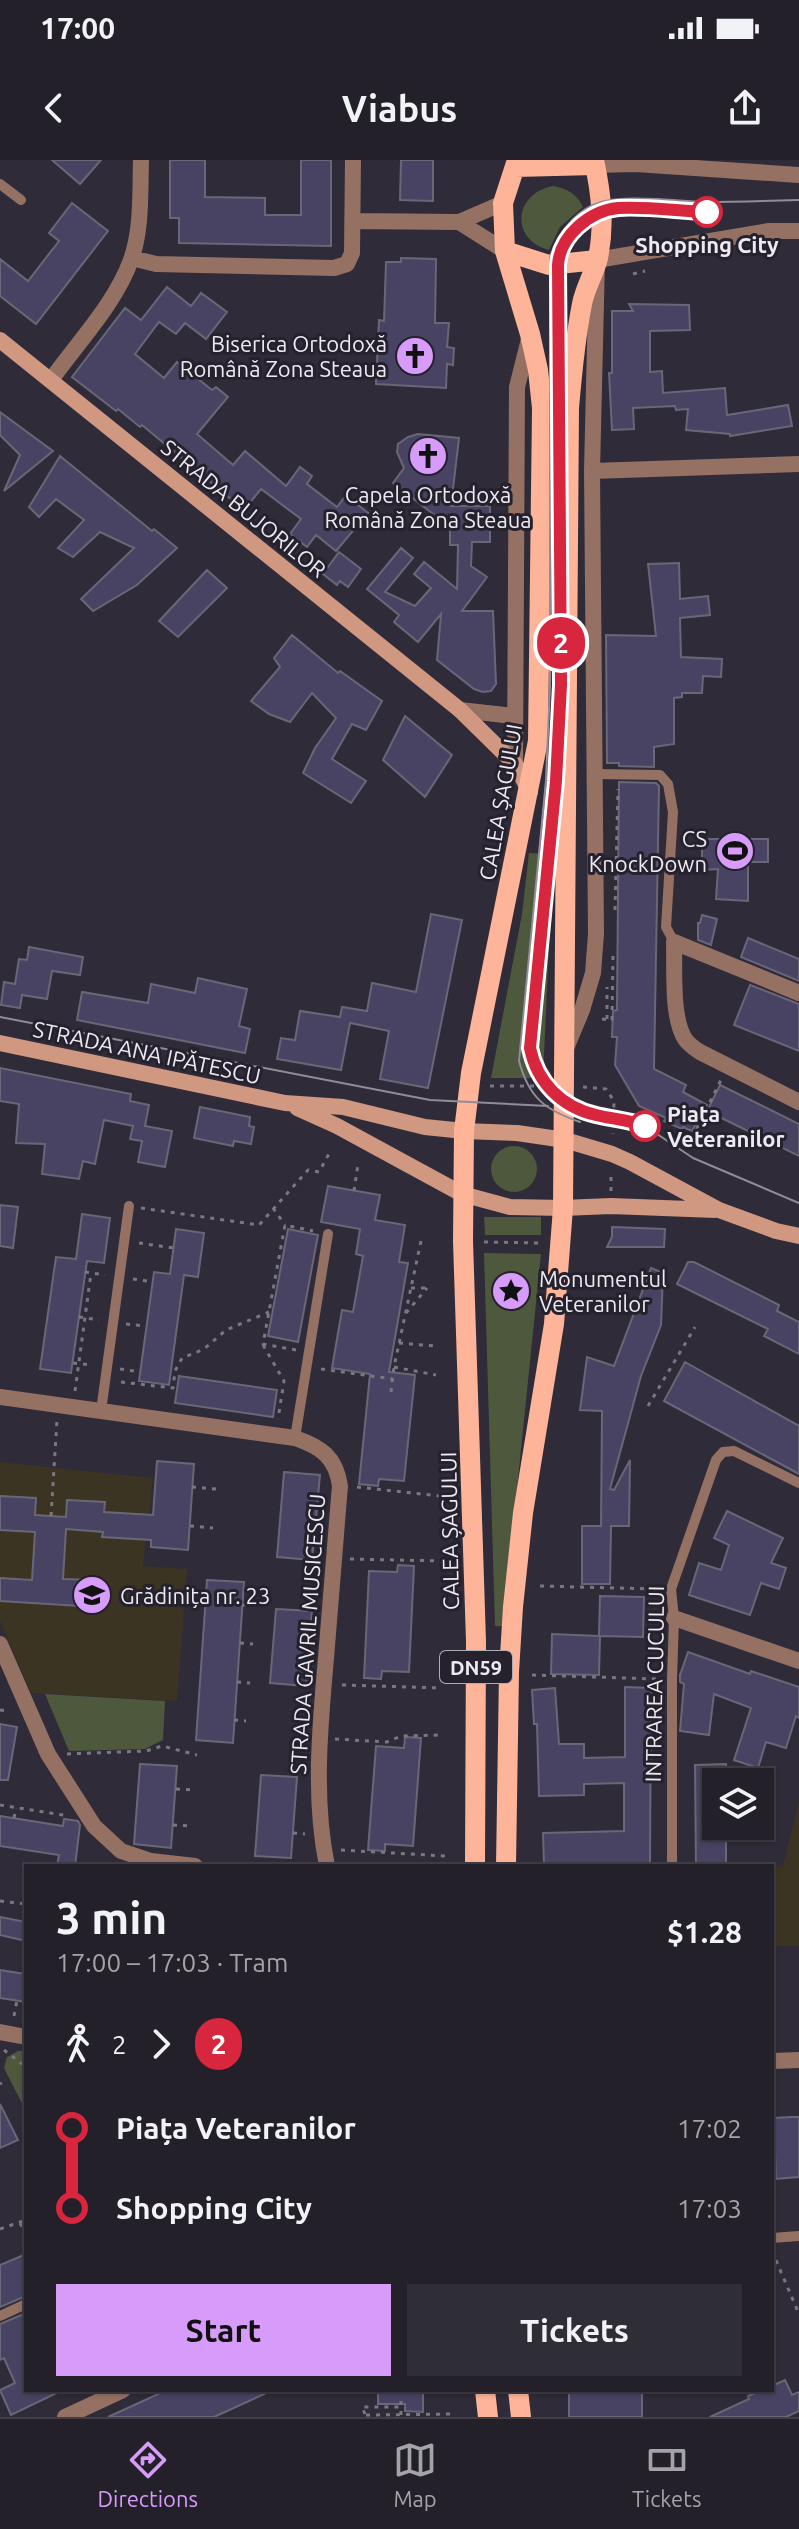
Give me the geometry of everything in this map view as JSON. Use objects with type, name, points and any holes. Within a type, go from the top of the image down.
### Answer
[{"type":"main road","name":"CALEA ȘAGULUI","points":[[464,1131],[471,1073],[538,741],[542,423],[538,370],[505,251],[503,203],[516,164],[594,162]]},
{"type":"main road","name":"DN59","points":[[506,1864],[512,1620],[523,1513],[554,1324],[563,1208],[569,408],[574,348],[585,290],[597,260],[602,211],[594,162]]},
{"type":"main road","points":[[505,251],[549,265],[597,260]]},
{"type":"main road","name":"DN59","points":[[462,1194],[464,1131]]},
{"type":"main road","name":"CALEA ȘAGULUI","points":[[462,1194],[476,1652],[475,1864]]},
{"type":"main road","points":[[485,2392],[488,2417]]},
{"type":"main road","points":[[518,2392],[521,2417]]},
{"type":"street","points":[[51,380],[104,309],[132,258],[140,213],[141,160]]},
{"type":"street","points":[[132,258],[156,264],[334,268],[347,264],[352,253],[353,160]]},
{"type":"street","points":[[594,162],[799,175]]},
{"type":"street","points":[[353,221],[459,222],[503,203]]},
{"type":"street","points":[[459,222],[505,251]]},
{"type":"street","points":[[564,1053],[593,973],[596,934],[592,471],[597,260],[769,231],[799,231]]},
{"type":"street","name":"CALEA ȘAGULUI","points":[[515,764],[517,387],[530,334]]},
{"type":"street","name":"STRADA BUJORILOR","points":[[0,340],[460,710],[515,764],[530,792]]},
{"type":"street","points":[[592,471],[799,464]]},
{"type":"street","points":[[460,710],[513,716]]},
{"type":"street","points":[[799,993],[674,942],[680,1029],[687,1043],[799,1102]]},
{"type":"street","name":"STRADA ANA IPĂTESCU","points":[[0,1043],[285,1103],[343,1107],[425,1127],[464,1131]]},
{"type":"street","name":"STRADA ANA IPĂTESCU","points":[[285,1103],[337,1126],[462,1194]]},
{"type":"street","points":[[464,1131],[517,1133],[565,1140],[612,1154],[719,1210],[799,1236]]},
{"type":"street","points":[[462,1194],[510,1207],[611,1206],[719,1210]]},
{"type":"street","name":"STRADA GAVRIL MUSICESCU","points":[[0,1397],[295,1438],[314,1445],[330,1458],[338,1471],[340,1486],[320,1739],[319,1799],[326,1858]]},
{"type":"street","points":[[674,1618],[799,1661]]},
{"type":"street","points":[[0,1644],[48,1754],[88,1819],[121,1851],[151,1861],[177,1864]]},
{"type":"street","points":[[774,2061],[799,2060]]},
{"type":"street","points":[[65,2417],[119,2392]]},
{"type":"lane","points":[[0,184],[21,200]]},
{"type":"lane","points":[[595,774],[660,775],[668,784],[673,812],[666,927],[674,942]]},
{"type":"lane","points":[[101,1411],[129,1206]]},
{"type":"lane","points":[[295,1438],[328,1234]]},
{"type":"lane","name":"INTRAREA CUCULUI","points":[[672,1864],[674,1618],[671,1589],[716,1460],[723,1452],[734,1451],[799,1483]]},
{"type":"lane","points":[[774,2238],[799,2236]]},
{"type":"lane","points":[[0,2316],[24,2305]]},
{"type":"path","points":[[614,918],[618,774]]},
{"type":"path","points":[[602,1019],[612,1020],[613,948]]},
{"type":"path","points":[[692,1138],[728,1066]]},
{"type":"path","points":[[490,1086],[553,1087]]},
{"type":"path","points":[[583,1087],[606,1089],[614,1101],[613,1134]]},
{"type":"path","points":[[129,1206],[259,1225],[308,1170],[319,1172],[331,1150]]},
{"type":"path","points":[[354,1191],[358,1164]]},
{"type":"path","points":[[611,1167],[611,1194]]},
{"type":"path","points":[[273,1208],[285,1225],[328,1234]]},
{"type":"path","points":[[275,1435],[284,1381],[263,1344],[285,1225]]},
{"type":"path","points":[[124,1241],[174,1248]]},
{"type":"path","points":[[391,1392],[421,1241]]},
{"type":"path","points":[[484,1242],[540,1243]]},
{"type":"path","points":[[51,1516],[66,1406],[91,1273]]},
{"type":"path","points":[[405,1315],[427,1288],[411,1288]]},
{"type":"path","points":[[105,1380],[173,1388],[175,1371],[182,1358],[204,1349],[226,1330],[269,1312]]},
{"type":"path","points":[[648,1406],[695,1327]]},
{"type":"path","points":[[399,1343],[435,1346]]},
{"type":"path","points":[[263,1344],[308,1353]]},
{"type":"path","points":[[305,1367],[393,1379]]},
{"type":"path","points":[[394,1367],[436,1375]]},
{"type":"path","points":[[340,1486],[440,1496]]},
{"type":"path","points":[[192,1487],[216,1489]]},
{"type":"path","points":[[190,1526],[213,1528]]},
{"type":"path","points":[[334,1559],[442,1561]]},
{"type":"path","points":[[540,1586],[671,1589]]},
{"type":"path","points":[[242,1605],[256,1605]]},
{"type":"path","points":[[240,1643],[253,1644]]},
{"type":"path","points":[[532,1675],[672,1679]]},
{"type":"path","points":[[237,1682],[250,1683]]},
{"type":"path","points":[[323,1684],[442,1688]]},
{"type":"path","points":[[234,1720],[246,1721]]},
{"type":"path","points":[[320,1739],[387,1742],[401,1736],[442,1735]]},
{"type":"path","points":[[48,1754],[146,1751],[162,1746],[197,1755]]},
{"type":"path","points":[[176,1789],[194,1790]]},
{"type":"path","points":[[0,1805],[88,1819]]},
{"type":"path","points":[[14,1818],[16,1808]]},
{"type":"path","points":[[173,1825],[191,1826]]},
{"type":"path","points":[[326,1858],[445,1856]]},
{"type":"path","points":[[0,1901],[24,1904]]},
{"type":"path","points":[[7,2027],[17,2000]]},
{"type":"path","points":[[0,2047],[24,2065]]},
{"type":"path","points":[[0,2229],[24,2221]]},
{"type":"path","points":[[20,2223],[24,2231]]},
{"type":"path","points":[[774,2255],[799,2314]]},
{"type":"path","points":[[401,2396],[401,2415]]},
{"type":"path","points":[[401,2407],[362,2407],[367,2416],[453,2414]]},
{"type":"shaded area","name":"Grădinița nr. 23","points":[[0,1462],[153,1478],[143,1566],[187,1569],[177,1701],[31,1693],[0,1621]]},
{"type":"shaded area","points":[[799,1802],[799,1946],[774,1946],[774,1867],[783,1866]]},
{"type":"green space","points":[[554,186],[572,193],[583,207],[560,227],[549,250],[527,237],[522,227],[522,216],[524,206],[531,197]]},
{"type":"green space","points":[[529,853],[553,854],[543,1078],[491,1078],[522,914]]},
{"type":"green space","points":[[514,1146],[531,1152],[537,1169],[531,1186],[514,1192],[497,1186],[491,1169],[497,1152]]},
{"type":"green space","points":[[484,1217],[541,1217],[541,1235],[485,1235]]},
{"type":"green space","points":[[484,1253],[541,1254],[503,1626],[495,1626]]},
{"type":"green space","points":[[45,1694],[165,1701],[163,1740],[145,1749],[69,1751]]},
{"type":"green space","points":[[24,2051],[24,2107],[4,2068],[7,2057]]},
{"type":"building","points":[[52,160],[101,160],[80,184]]},
{"type":"building","points":[[170,160],[205,160],[205,197],[265,198],[265,215],[301,215],[301,160],[331,160],[331,246],[179,243],[179,218],[170,218]]},
{"type":"building","points":[[401,160],[433,160],[433,201],[400,200]]},
{"type":"building","points":[[72,203],[108,231],[36,324],[0,296],[0,259],[28,281],[59,241],[49,233]]},
{"type":"building","points":[[401,258],[436,259],[435,323],[449,323],[447,347],[454,348],[453,365],[447,364],[446,388],[376,384],[379,320],[384,321],[386,262],[401,262]]},
{"type":"building","points":[[167,287],[191,306],[201,293],[227,312],[206,339],[185,323],[176,334],[159,322],[135,354],[164,378],[177,362],[212,390],[216,387],[228,397],[197,434],[233,465],[245,451],[286,486],[300,467],[312,476],[307,484],[337,507],[346,495],[368,513],[336,551],[316,535],[307,547],[290,534],[301,519],[261,489],[244,510],[142,425],[140,427],[118,409],[116,411],[72,377],[125,308],[141,320]]},
{"type":"building","points":[[629,304],[689,305],[690,330],[650,331],[650,372],[662,371],[663,393],[725,388],[727,415],[788,405],[792,426],[730,436],[686,430],[688,409],[676,410],[675,406],[633,408],[634,429],[612,430],[609,373],[612,373],[612,311],[633,311]]},
{"type":"building","points":[[0,412],[53,451],[4,491],[20,455],[0,435]]},
{"type":"building","points":[[418,434],[459,438],[451,506],[490,506],[490,542],[472,542],[471,566],[487,577],[462,611],[493,611],[496,684],[491,691],[474,689],[437,660],[441,614],[418,642],[394,622],[399,615],[367,589],[401,548],[413,558],[385,592],[415,606],[431,588],[414,574],[424,562],[457,589],[458,545],[450,545],[450,527],[393,483],[404,468],[397,452],[398,444]]},
{"type":"building","points":[[60,456],[177,548],[137,585],[93,611],[81,599],[134,548],[100,532],[73,557],[58,548],[84,520],[56,499],[39,517],[29,507]]},
{"type":"building","points":[[339,552],[361,569],[348,587],[340,581],[337,585],[323,574]]},
{"type":"building","points":[[679,563],[680,599],[708,596],[710,615],[680,618],[681,657],[722,659],[721,677],[703,676],[702,693],[682,693],[682,697],[674,698],[674,744],[654,747],[654,767],[607,763],[606,635],[656,636],[648,564]]},
{"type":"building","points":[[207,570],[227,588],[178,637],[159,621]]},
{"type":"building","points":[[292,635],[338,673],[340,671],[382,701],[366,730],[352,724],[332,759],[366,781],[351,803],[303,773],[315,748],[336,718],[312,693],[290,722],[269,714],[251,701],[280,667],[274,658]]},
{"type":"building","points":[[405,716],[452,755],[425,797],[383,760]]},
{"type":"building","points":[[619,782],[656,783],[659,786],[654,1069],[686,1085],[683,1092],[707,1105],[692,1131],[664,1121],[666,1118],[639,1106],[615,1065],[617,1037],[612,1037],[613,1011],[617,1010]]},
{"type":"building","name":"CS KnockDown","points":[[702,839],[768,839],[768,862],[748,862],[748,901],[716,899],[718,869],[702,870]]},
{"type":"building","points":[[431,914],[462,920],[428,1088],[380,1079],[389,1031],[350,1023],[341,1070],[277,1059],[281,1038],[295,1040],[300,1011],[340,1017],[342,1007],[367,1011],[372,983],[416,992]]},
{"type":"building","points":[[702,915],[717,919],[711,945],[698,940],[698,923]]},
{"type":"building","points":[[748,938],[799,959],[799,981],[741,957]]},
{"type":"building","points":[[29,947],[83,957],[80,975],[52,971],[47,999],[22,995],[20,1008],[1,1005],[4,982],[15,984],[19,959],[27,960]]},
{"type":"building","points":[[198,978],[247,989],[239,1026],[250,1029],[245,1053],[77,1020],[82,992],[148,1003],[151,984],[195,993]]},
{"type":"building","points":[[750,985],[799,1004],[799,1051],[734,1025]]},
{"type":"building","points":[[0,1068],[131,1094],[130,1101],[149,1105],[145,1126],[172,1131],[165,1167],[138,1162],[142,1141],[130,1139],[133,1126],[104,1120],[95,1164],[83,1161],[79,1179],[42,1174],[45,1144],[16,1143],[19,1104],[0,1101]]},
{"type":"building","points":[[720,1085],[799,1124],[799,1156],[707,1111]]},
{"type":"building","points":[[200,1107],[250,1117],[249,1126],[254,1127],[251,1144],[234,1141],[233,1146],[194,1138]]},
{"type":"building","points":[[328,1186],[380,1195],[375,1220],[405,1225],[399,1262],[408,1263],[389,1372],[415,1375],[404,1481],[379,1479],[378,1486],[359,1484],[370,1374],[332,1368],[342,1310],[353,1312],[363,1256],[356,1254],[360,1229],[321,1222]]},
{"type":"building","points":[[0,1205],[18,1207],[13,1248],[0,1246]]},
{"type":"building","points":[[82,1214],[110,1218],[104,1263],[87,1261],[71,1373],[40,1369],[56,1257],[76,1259]]},
{"type":"building","points":[[612,1227],[665,1229],[664,1247],[607,1247],[612,1237]]},
{"type":"building","points":[[176,1229],[204,1233],[198,1277],[184,1275],[169,1385],[139,1381],[154,1272],[170,1274]]},
{"type":"building","points":[[288,1229],[318,1235],[298,1342],[268,1336]]},
{"type":"building","points":[[688,1262],[694,1262],[779,1305],[777,1311],[799,1322],[799,1354],[764,1336],[768,1329],[677,1284]]},
{"type":"building","points":[[651,1268],[663,1273],[661,1325],[641,1376],[610,1489],[614,1490],[630,1460],[629,1526],[611,1526],[610,1584],[582,1584],[582,1526],[601,1526],[602,1411],[580,1410],[587,1357],[614,1366]]},
{"type":"building","points":[[685,1362],[799,1426],[799,1474],[664,1401]]},
{"type":"building","points":[[179,1376],[277,1390],[273,1417],[175,1403]]},
{"type":"building","points":[[157,1461],[194,1464],[188,1550],[151,1547],[151,1540],[102,1537],[103,1532],[66,1529],[63,1579],[96,1580],[95,1607],[0,1601],[0,1578],[32,1580],[35,1532],[0,1530],[0,1496],[36,1498],[35,1515],[66,1517],[67,1500],[105,1502],[104,1512],[153,1515]]},
{"type":"building","points":[[284,1472],[320,1475],[312,1560],[277,1557]]},
{"type":"building","points":[[727,1511],[783,1538],[771,1563],[786,1568],[779,1589],[761,1583],[750,1615],[689,1595],[699,1563],[721,1570],[729,1545],[714,1538]]},
{"type":"building","points":[[398,1565],[414,1566],[409,1672],[382,1671],[381,1679],[364,1678],[369,1571],[397,1572]]},
{"type":"building","points":[[207,1580],[244,1582],[233,1743],[196,1740]]},
{"type":"building","points":[[600,1596],[644,1597],[643,1637],[600,1636],[599,1675],[551,1674],[552,1634],[599,1636]]},
{"type":"building","points":[[276,1609],[312,1611],[306,1686],[270,1683]]},
{"type":"building","points":[[688,1652],[799,1687],[799,1718],[796,1716],[786,1748],[766,1742],[758,1768],[734,1760],[751,1708],[714,1694],[709,1735],[680,1731],[684,1684],[680,1682]]},
{"type":"building","points":[[625,1687],[651,1688],[650,1863],[544,1864],[543,1833],[624,1831],[624,1783],[584,1784],[584,1795],[539,1796],[537,1724],[534,1724],[532,1690],[555,1688],[559,1744],[584,1744],[584,1758],[625,1757]]},
{"type":"building","points":[[0,1724],[17,1727],[8,1780],[0,1780]]},
{"type":"building","points":[[405,1737],[421,1738],[413,1846],[385,1844],[385,1851],[368,1850],[376,1746],[404,1748]]},
{"type":"building","points":[[140,1764],[177,1766],[171,1848],[134,1844]]},
{"type":"building","points":[[726,1764],[726,1768],[702,1768],[702,1840],[726,1840],[726,1864],[696,1864],[695,1765]]},
{"type":"building","points":[[261,1775],[297,1777],[291,1858],[255,1856]]},
{"type":"building","points":[[0,1816],[63,1826],[64,1819],[78,1821],[80,1825],[75,1864],[57,1864],[59,1855],[0,1846]]},
{"type":"building","points":[[0,1917],[24,1922],[24,1941],[0,1935]]},
{"type":"building","points":[[0,1970],[24,1974],[24,2002],[0,1998]]},
{"type":"building","points":[[0,2104],[18,2140],[0,2148]]},
{"type":"building","points":[[799,2117],[799,2177],[776,2179],[774,2118]]},
{"type":"building","points":[[24,2255],[24,2297],[0,2307],[0,2265]]},
{"type":"building","points":[[24,2314],[24,2392],[59,2392],[11,2415],[0,2390],[15,2383],[4,2358],[0,2360],[0,2324]]},
{"type":"building","points":[[785,2380],[792,2395],[799,2392],[799,2411],[786,2417],[710,2417],[757,2392],[774,2392],[774,2385]]},
{"type":"building","points":[[163,2392],[269,2392],[214,2417],[108,2417]]},
{"type":"building","points":[[378,2392],[423,2392],[423,2412],[405,2411],[405,2404],[378,2404]]},
{"type":"building","points":[[569,2392],[642,2392],[642,2417],[569,2417]]},
{"type":"tram line","points":[[580,1122],[557,1113],[540,1101],[528,1084],[519,1061],[546,780],[550,686],[550,257],[572,220],[585,209],[604,201],[799,200]]},
{"type":"tram line","name":"2","points":[[645,1126],[593,1114],[564,1101],[539,1076],[530,1048],[556,781],[561,685],[558,265],[561,249],[571,234],[602,211],[619,208],[707,212]]},
{"type":"tram line","points":[[0,1017],[430,1100],[548,1106]]},
{"type":"tram line","points":[[531,1025],[533,1058],[544,1082],[564,1100],[593,1114]]},
{"type":"tram line","points":[[583,1113],[645,1126],[693,1158],[799,1203]]},
{"type":"place","name":"Shopping City","points":[[707,212]]},
{"type":"place","name":"Biserica Ortodoxă Română Zona Steaua","points":[[415,356]]},
{"type":"place","name":"Capela Ortodoxă Română Zona Steaua","points":[[428,456]]},
{"type":"place","name":"CS KnockDown","points":[[735,851]]},
{"type":"place","name":"Piața Veteranilor","points":[[645,1126]]},
{"type":"place","name":"Monumentul Veteranilor","points":[[511,1291]]},
{"type":"place","name":"Grădinița nr. 23","points":[[92,1595]]}]
